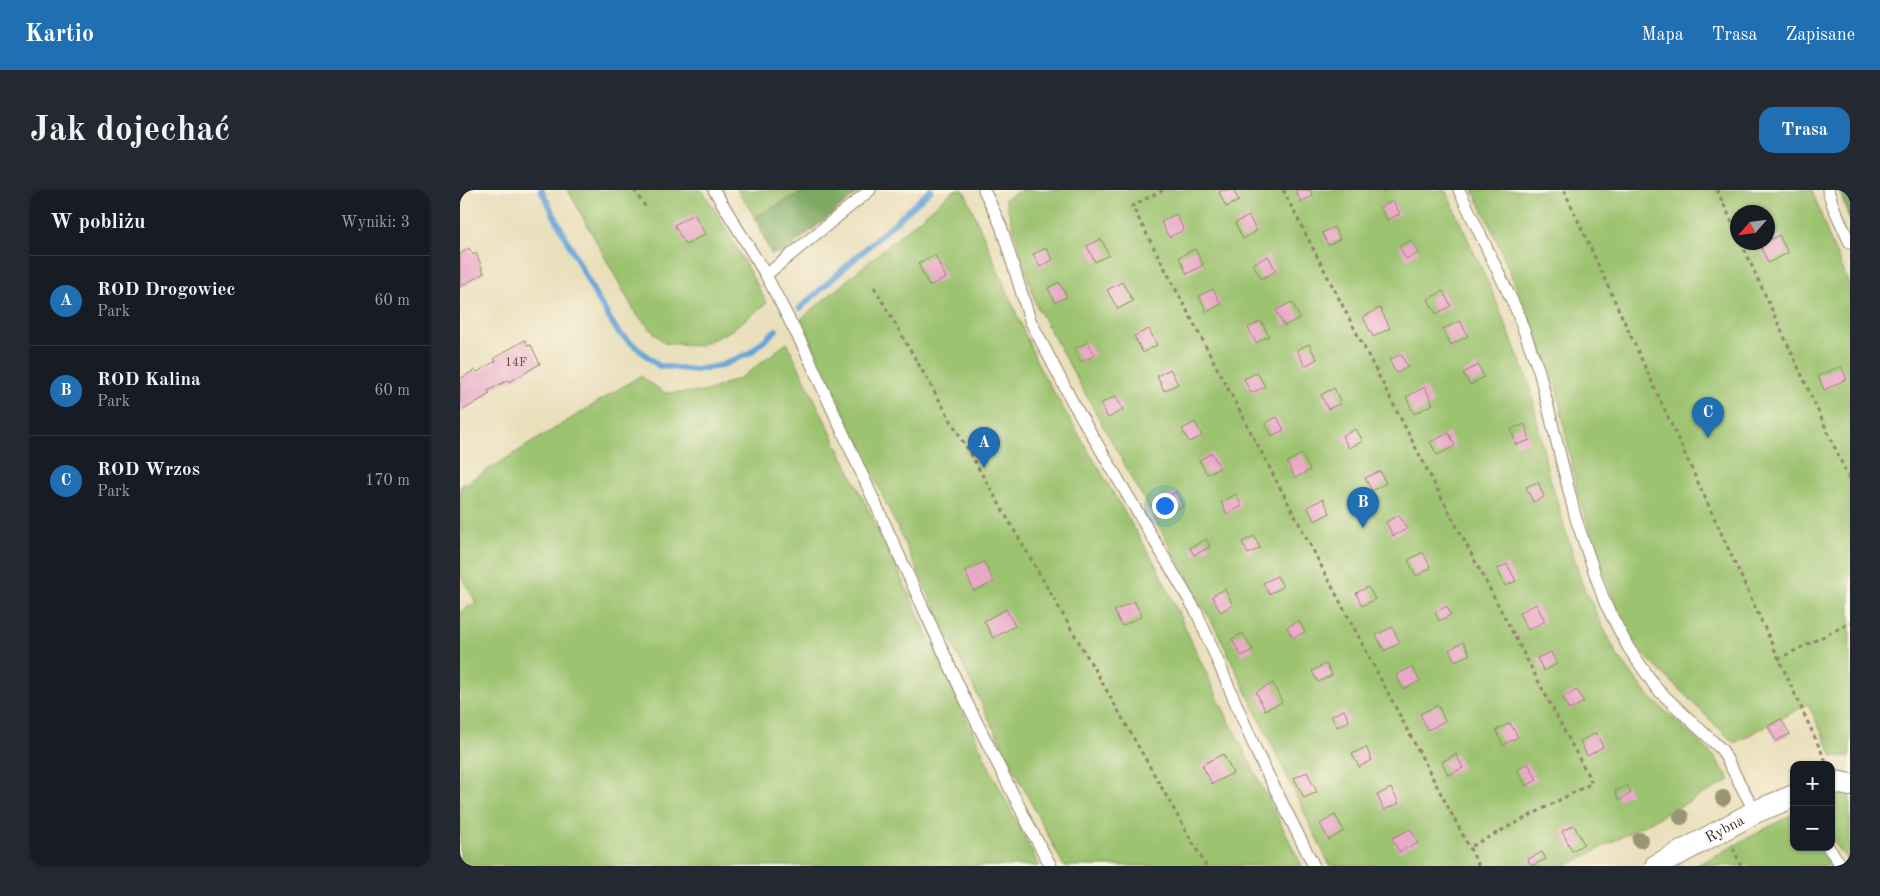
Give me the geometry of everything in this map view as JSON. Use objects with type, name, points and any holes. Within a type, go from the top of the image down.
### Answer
[{"type":"street","points":[[1835,782],[1850,784]]},
{"type":"street","name":"Rybna","points":[[1656,866],[1755,812],[1790,799]]},
{"type":"lane","points":[[714,190],[766,275],[806,352],[964,697],[1051,866]]},
{"type":"lane","points":[[766,275],[870,190]]},
{"type":"lane","points":[[984,190],[1001,226],[1030,320],[1072,401],[1197,613],[1258,755],[1314,866]]},
{"type":"lane","points":[[1459,190],[1516,309],[1539,371],[1576,520],[1605,603],[1628,648],[1657,689],[1722,750],[1755,812]]},
{"type":"lane","points":[[1828,190],[1850,243]]},
{"type":"lane","points":[[1831,851],[1842,866]]},
{"type":"path","points":[[634,190],[647,209]]},
{"type":"path","points":[[1163,190],[1132,206],[1479,866]]},
{"type":"path","points":[[1283,190],[1436,487],[1592,783],[1470,847]]},
{"type":"path","points":[[1564,190],[1826,761]]},
{"type":"path","points":[[1717,190],[1730,218]]},
{"type":"path","points":[[1745,250],[1850,481]]},
{"type":"path","points":[[874,287],[1206,866]]},
{"type":"path","points":[[1778,659],[1850,623]]},
{"type":"path","points":[[1732,847],[1741,866]]},
{"type":"green space","points":[[568,190],[702,190],[767,303],[730,331],[699,346],[664,343],[636,314]]},
{"type":"green space","points":[[737,190],[806,190],[755,217]]},
{"type":"green space","points":[[806,190],[861,190],[785,252],[771,254],[755,217]]},
{"type":"green space","points":[[954,190],[964,190],[1039,367],[1158,569],[1221,705],[1302,866],[1064,866],[1029,799],[929,594],[801,319]]},
{"type":"green space","points":[[1022,190],[1445,190],[1492,291],[1529,383],[1548,472],[1582,584],[1617,655],[1650,697],[1714,756],[1730,780],[1566,866],[1330,866],[1219,635],[1036,305],[1005,199]]},
{"type":"green space","points":[[1473,190],[1812,190],[1830,240],[1850,285],[1850,756],[1833,756],[1808,704],[1734,743],[1641,652],[1623,627],[1578,495],[1555,381],[1495,236]]},
{"type":"green space","points":[[1839,190],[1850,190],[1850,221]]},
{"type":"green space","points":[[787,343],[892,558],[991,771],[1039,866],[460,866],[460,612],[476,602],[460,575],[460,487],[640,376],[665,393],[704,392],[742,377]]},
{"type":"green space","points":[[1835,792],[1850,792],[1850,864],[1835,843]]},
{"type":"green space","points":[[1790,816],[1790,851],[1820,851],[1832,866],[1696,866]]},
{"type":"building","points":[[1233,190],[1239,201],[1226,207],[1219,192]]},
{"type":"building","points":[[1295,190],[1310,190],[1313,196],[1301,202]]},
{"type":"building","points":[[1393,201],[1400,214],[1387,220],[1380,207]]},
{"type":"building","points":[[694,214],[705,234],[686,245],[674,225]]},
{"type":"building","points":[[1176,214],[1184,230],[1169,237],[1161,222]]},
{"type":"building","points":[[1249,216],[1257,231],[1243,239],[1235,223]]},
{"type":"building","points":[[1334,227],[1340,239],[1328,245],[1322,233]]},
{"type":"building","points":[[1779,235],[1788,253],[1768,263],[1762,250],[1775,250],[1775,237]]},
{"type":"building","points":[[1101,239],[1109,255],[1095,262],[1087,246]]},
{"type":"building","points":[[1412,240],[1419,253],[1406,259],[1399,246]]},
{"type":"building","points":[[469,248],[473,255],[476,253],[484,273],[460,287],[460,254]]},
{"type":"building","points":[[1046,248],[1053,260],[1040,267],[1033,254]]},
{"type":"building","points":[[1195,249],[1203,265],[1187,274],[1179,257]]},
{"type":"building","points":[[935,255],[946,278],[929,286],[918,263]]},
{"type":"building","points":[[1268,256],[1276,271],[1261,279],[1253,264]]},
{"type":"building","points":[[1059,282],[1067,297],[1055,302],[1048,288]]},
{"type":"building","points":[[1122,282],[1133,301],[1118,309],[1107,290]]},
{"type":"building","points":[[1213,289],[1221,304],[1207,312],[1199,296]]},
{"type":"building","points":[[1443,291],[1451,306],[1436,314],[1428,299]]},
{"type":"building","points":[[1292,302],[1300,318],[1284,326],[1276,310]]},
{"type":"building","points":[[1380,308],[1390,328],[1373,337],[1363,317]]},
{"type":"building","points":[[1261,321],[1269,336],[1256,343],[1248,328]]},
{"type":"building","points":[[1460,321],[1468,336],[1451,345],[1443,329]]},
{"type":"building","points":[[1149,329],[1157,345],[1143,353],[1134,336]]},
{"type":"building","points":[[525,340],[528,346],[531,345],[540,364],[509,382],[508,380],[488,391],[490,394],[460,412],[460,379],[496,361],[494,358]]},
{"type":"building","points":[[1088,342],[1095,355],[1081,362],[1074,349]]},
{"type":"building","points":[[1309,344],[1317,359],[1305,366],[1297,350]]},
{"type":"building","points":[[1401,354],[1408,367],[1396,373],[1389,360]]},
{"type":"building","points":[[1478,365],[1484,377],[1470,385],[1463,373]]},
{"type":"building","points":[[1841,366],[1847,379],[1824,390],[1818,376]]},
{"type":"building","points":[[1170,369],[1178,384],[1164,391],[1157,376]]},
{"type":"building","points":[[1257,372],[1265,387],[1251,393],[1244,379]]},
{"type":"building","points":[[1425,387],[1433,404],[1414,414],[1406,397]]},
{"type":"building","points":[[1334,388],[1341,403],[1328,409],[1321,395]]},
{"type":"building","points":[[1116,396],[1123,410],[1108,418],[1100,404]]},
{"type":"building","points":[[1277,417],[1284,430],[1272,436],[1265,423]]},
{"type":"building","points":[[1195,422],[1202,436],[1189,442],[1182,429]]},
{"type":"building","points":[[1525,424],[1530,440],[1516,445],[1511,429]]},
{"type":"building","points":[[1356,429],[1363,441],[1349,448],[1342,436]]},
{"type":"building","points":[[1449,433],[1455,446],[1437,455],[1430,442]]},
{"type":"building","points":[[1212,453],[1220,468],[1207,474],[1199,460]]},
{"type":"building","points":[[1302,454],[1310,470],[1295,478],[1287,462]]},
{"type":"building","points":[[1380,471],[1386,483],[1372,491],[1365,478]]},
{"type":"building","points":[[1538,482],[1544,497],[1533,502],[1526,487]]},
{"type":"building","points":[[1176,492],[1183,506],[1169,513],[1162,500]]},
{"type":"building","points":[[1236,494],[1242,506],[1227,514],[1221,502]]},
{"type":"building","points":[[1323,499],[1330,513],[1315,521],[1307,507]]},
{"type":"building","points":[[1399,515],[1407,529],[1393,536],[1386,522]]},
{"type":"building","points":[[1254,536],[1260,548],[1248,554],[1242,542]]},
{"type":"building","points":[[1206,539],[1210,547],[1194,555],[1190,548]]},
{"type":"building","points":[[1423,552],[1431,568],[1416,576],[1408,560]]},
{"type":"building","points":[[984,562],[994,582],[974,591],[965,571]]},
{"type":"building","points":[[1507,564],[1516,581],[1505,586],[1497,569]]},
{"type":"building","points":[[1277,576],[1283,587],[1269,594],[1263,583]]},
{"type":"building","points":[[1368,587],[1375,599],[1362,606],[1356,593]]},
{"type":"building","points":[[1225,589],[1233,605],[1220,612],[1212,596]]},
{"type":"building","points":[[1134,601],[1142,616],[1122,626],[1114,611]]},
{"type":"building","points":[[1536,604],[1545,621],[1528,630],[1519,613]]},
{"type":"building","points":[[1447,606],[1451,615],[1439,621],[1435,612]]},
{"type":"building","points":[[1006,609],[1015,626],[993,638],[984,621]]},
{"type":"building","points":[[1299,621],[1305,632],[1293,638],[1287,627]]},
{"type":"building","points":[[1392,627],[1400,643],[1384,651],[1376,635]]},
{"type":"building","points":[[1243,633],[1253,650],[1241,656],[1232,639]]},
{"type":"building","points":[[1463,642],[1470,654],[1455,661],[1449,650]]},
{"type":"building","points":[[1551,652],[1557,664],[1544,671],[1537,658]]},
{"type":"building","points":[[1326,664],[1332,675],[1318,682],[1312,671]]},
{"type":"building","points":[[1412,667],[1420,681],[1403,689],[1396,675]]},
{"type":"building","points":[[1273,683],[1282,702],[1265,710],[1256,692]]},
{"type":"building","points":[[1577,690],[1584,702],[1569,710],[1563,697]]},
{"type":"building","points":[[1438,705],[1445,721],[1428,730],[1420,714]]},
{"type":"building","points":[[1344,710],[1349,721],[1337,727],[1331,716]]},
{"type":"building","points":[[1781,719],[1790,734],[1776,741],[1768,726]]},
{"type":"building","points":[[1510,723],[1518,737],[1503,745],[1496,730]]},
{"type":"building","points":[[1596,733],[1603,747],[1587,756],[1580,741]]},
{"type":"building","points":[[1366,747],[1372,760],[1359,767],[1352,754]]},
{"type":"building","points":[[1223,754],[1233,773],[1212,784],[1202,765]]},
{"type":"building","points":[[1456,754],[1463,768],[1448,775],[1442,762]]},
{"type":"building","points":[[1528,763],[1537,780],[1526,786],[1517,769]]},
{"type":"building","points":[[1307,772],[1317,792],[1304,798],[1294,778]]},
{"type":"building","points":[[1627,785],[1631,793],[1619,800],[1615,791]]},
{"type":"building","points":[[1391,788],[1399,803],[1384,810],[1377,795]]},
{"type":"building","points":[[1335,815],[1344,831],[1329,840],[1320,824]]},
{"type":"building","points":[[1574,825],[1584,844],[1572,851],[1562,831]]},
{"type":"building","points":[[1411,829],[1418,843],[1399,852],[1392,838]]},
{"type":"building","points":[[1542,852],[1546,859],[1531,866],[1528,859]]},
{"type":"waterway","points":[[541,190],[597,298],[618,332],[659,366],[695,370],[720,366],[750,353],[776,330]]},
{"type":"waterway","points":[[800,308],[931,190]]},
{"type":"place","name":"ROD Wrzos","points":[[1708,438]]},
{"type":"place","name":"ROD Drogowiec","points":[[984,468]]},
{"type":"place","name":"ROD Kalina","points":[[1363,528]]}]
